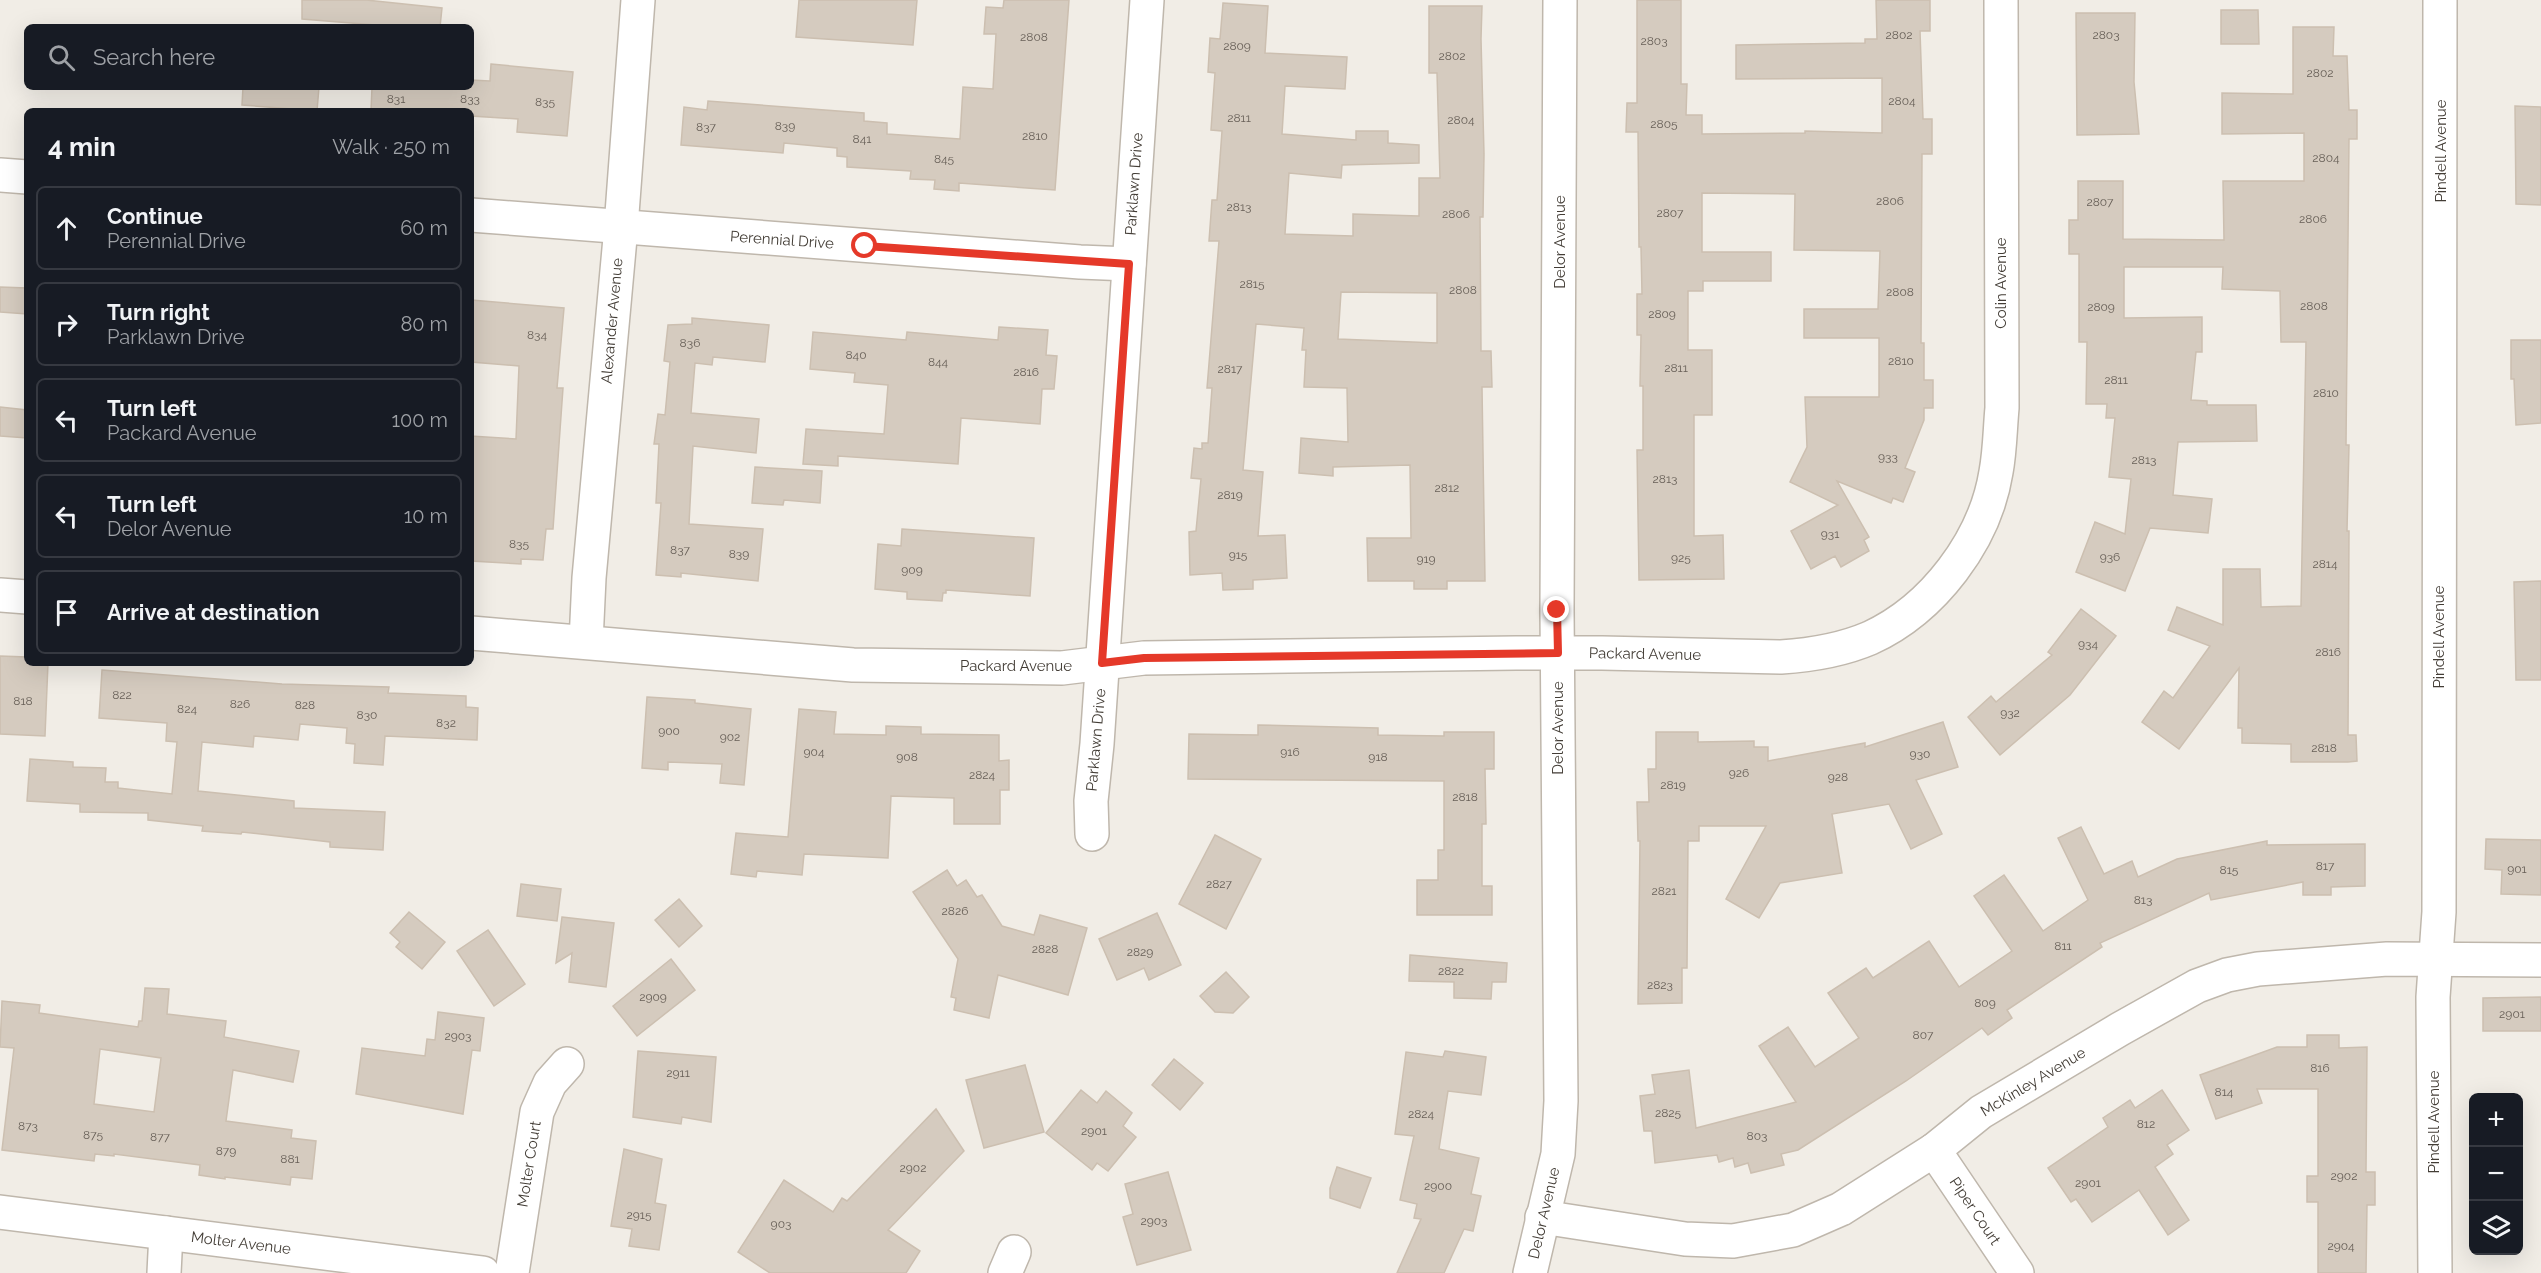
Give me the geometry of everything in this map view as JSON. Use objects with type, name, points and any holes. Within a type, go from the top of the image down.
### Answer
[{"type":"street","name":"Alexander Avenue","points":[[586,642],[589,578],[621,227],[638,0]]},
{"type":"street","name":"Parklawn Drive","points":[[1092,834],[1091,801],[1147,0]]},
{"type":"street","name":"Delor Avenue","points":[[1530,1273],[1558,1154],[1561,1101],[1558,653],[1560,0]]},
{"type":"street","name":"Colin Avenue","points":[[1960,559],[1981,523],[1991,494],[1996,473],[2002,408],[2001,0]]},
{"type":"street","name":"Pindell Avenue","points":[[2434,1273],[2434,959],[2439,888],[2440,0]]},
{"type":"street","points":[[0,175],[24,177]]},
{"type":"street","name":"Perennial Drive","points":[[474,215],[1129,264]]},
{"type":"street","name":"Packard Avenue","points":[[474,633],[853,664],[1062,668],[1144,658],[1558,653],[1781,657],[1830,651],[1870,638],[1892,626],[1918,606],[1943,581],[1960,559]]},
{"type":"street","points":[[0,595],[24,597]]},
{"type":"street","name":"McKinley Avenue","points":[[1542,1217],[1685,1239],[1732,1241],[1760,1238],[1793,1230],[1842,1209],[1934,1150],[1982,1112],[2196,986],[2227,975],[2258,969],[2387,959],[2541,960]]},
{"type":"street","name":"Molter Court","points":[[512,1273],[537,1112],[550,1083],[567,1064]]},
{"type":"street","name":"Piper Court","points":[[1934,1150],[2017,1273]]},
{"type":"street","name":"Molter Avenue","points":[[0,1212],[483,1273]]},
{"type":"street","points":[[164,1273],[166,1233]]},
{"type":"building","points":[[302,0],[366,0],[442,8],[440,24],[363,24],[302,19]]},
{"type":"building","points":[[799,0],[917,0],[913,45],[796,37]]},
{"type":"building","points":[[1004,0],[1069,0],[1055,190],[959,183],[959,191],[934,189],[935,180],[910,179],[911,171],[847,167],[847,157],[837,156],[837,148],[784,143],[783,153],[681,145],[684,107],[707,110],[708,101],[864,113],[864,121],[887,123],[887,134],[960,139],[963,87],[993,89],[996,34],[984,34],[986,7],[1003,8]]},
{"type":"building","points":[[1637,0],[1681,0],[1681,84],[1687,84],[1686,115],[1702,115],[1702,134],[1805,133],[1805,131],[1882,133],[1882,78],[1736,79],[1736,45],[1865,43],[1865,39],[1877,39],[1876,0],[1930,0],[1930,31],[1920,31],[1923,119],[1932,119],[1932,154],[1922,154],[1921,343],[1924,343],[1924,380],[1933,380],[1933,408],[1924,408],[1924,420],[1905,468],[1915,472],[1903,502],[1893,498],[1891,503],[1837,481],[1869,537],[1864,540],[1869,551],[1841,567],[1835,556],[1811,569],[1791,531],[1838,505],[1790,482],[1807,447],[1805,397],[1879,397],[1879,338],[1804,338],[1804,309],[1878,309],[1880,251],[1794,250],[1795,194],[1702,193],[1702,252],[1771,252],[1771,281],[1703,281],[1703,291],[1688,291],[1688,350],[1712,350],[1712,415],[1694,415],[1694,536],[1723,535],[1724,579],[1639,580],[1637,450],[1643,450],[1643,386],[1640,386],[1641,335],[1637,335],[1637,294],[1642,294],[1641,247],[1639,247],[1638,132],[1626,132],[1627,103],[1637,103]]},
{"type":"building","points":[[1223,3],[1268,6],[1265,53],[1347,57],[1345,89],[1285,86],[1282,134],[1356,140],[1356,131],[1388,131],[1388,143],[1419,145],[1419,163],[1342,165],[1341,178],[1289,173],[1285,234],[1353,236],[1353,214],[1419,216],[1419,178],[1440,178],[1437,73],[1429,73],[1429,6],[1482,6],[1484,154],[1483,217],[1480,217],[1481,351],[1491,351],[1492,387],[1482,387],[1485,581],[1447,581],[1447,589],[1414,589],[1414,581],[1368,581],[1367,538],[1411,538],[1410,465],[1333,467],[1333,476],[1299,473],[1301,438],[1348,442],[1347,388],[1304,387],[1306,350],[1302,350],[1304,328],[1256,324],[1243,470],[1263,472],[1258,536],[1285,535],[1287,578],[1253,580],[1253,589],[1223,590],[1222,573],[1190,575],[1189,532],[1196,531],[1201,479],[1191,478],[1194,448],[1202,449],[1202,443],[1208,443],[1212,388],[1207,388],[1219,241],[1209,241],[1212,200],[1217,200],[1222,131],[1211,130],[1215,73],[1208,72],[1210,38],[1220,39]],"holes":[[[1341,292],[1437,293],[1437,343],[1338,339]]]},
{"type":"building","points":[[2221,10],[2258,10],[2259,44],[2221,44]]},
{"type":"building","points":[[2076,13],[2135,13],[2134,82],[2139,134],[2077,135]]},
{"type":"building","points":[[2293,27],[2334,27],[2333,56],[2347,56],[2349,110],[2357,110],[2357,139],[2349,139],[2346,445],[2349,445],[2348,735],[2356,735],[2357,761],[2348,762],[2291,762],[2291,744],[2242,743],[2242,728],[2238,728],[2239,668],[2179,749],[2142,722],[2164,691],[2173,698],[2210,646],[2168,630],[2177,607],[2223,625],[2223,569],[2260,569],[2261,607],[2301,606],[2306,342],[2281,342],[2280,291],[2222,289],[2223,267],[2124,267],[2124,318],[2202,317],[2202,352],[2196,352],[2191,400],[2207,401],[2207,405],[2256,405],[2257,441],[2178,442],[2173,495],[2212,499],[2208,533],[2150,528],[2125,591],[2076,572],[2095,522],[2125,534],[2131,479],[2109,477],[2115,418],[2106,418],[2107,404],[2086,404],[2087,342],[2079,342],[2079,254],[2069,254],[2069,220],[2078,220],[2078,181],[2123,181],[2123,239],[2224,240],[2223,181],[2304,181],[2304,133],[2222,134],[2222,93],[2293,94]]},
{"type":"building","points":[[491,64],[573,72],[567,136],[517,132],[518,119],[474,116],[474,108],[371,108],[372,90],[474,90],[474,80],[490,81]]},
{"type":"building","points":[[243,90],[319,90],[317,108],[242,105]]},
{"type":"building","points":[[2515,106],[2541,107],[2541,205],[2516,204]]},
{"type":"building","points":[[0,287],[24,288],[24,314],[0,312]]},
{"type":"building","points":[[474,300],[564,308],[557,388],[563,388],[553,529],[546,529],[543,560],[521,559],[521,564],[474,561],[474,436],[516,439],[519,366],[474,362]]},
{"type":"building","points":[[692,318],[769,325],[765,362],[713,357],[712,365],[695,363],[691,413],[759,419],[756,453],[693,446],[689,524],[763,529],[758,581],[681,573],[681,577],[656,575],[661,503],[656,503],[659,444],[654,444],[658,414],[665,415],[670,362],[664,361],[668,325],[692,324]]},
{"type":"building","points":[[999,327],[1048,330],[1046,355],[1057,356],[1054,389],[1042,389],[1040,424],[961,418],[958,464],[838,456],[838,466],[803,464],[806,429],[884,434],[888,385],[854,382],[855,373],[810,369],[813,332],[906,340],[907,332],[998,340]]},
{"type":"building","points":[[2511,340],[2541,340],[2541,423],[2516,425],[2514,379],[2511,379]]},
{"type":"building","points":[[0,407],[24,410],[24,438],[0,436]]},
{"type":"building","points":[[755,467],[822,471],[820,503],[784,500],[783,505],[752,503]]},
{"type":"building","points":[[902,529],[1034,538],[1030,596],[946,590],[942,601],[907,599],[907,592],[875,589],[878,544],[901,546]]},
{"type":"building","points":[[2541,581],[2541,680],[2516,680],[2514,582]]},
{"type":"building","points":[[2081,609],[2116,636],[2070,695],[2000,755],[1968,717],[1991,696],[1996,702],[2052,655],[2048,652]]},
{"type":"building","points":[[0,656],[24,657],[24,666],[48,666],[45,736],[0,734]]},
{"type":"building","points":[[102,670],[282,684],[389,687],[388,693],[466,696],[466,707],[478,708],[477,740],[385,736],[383,765],[354,763],[355,744],[346,743],[347,728],[300,724],[298,740],[254,736],[253,747],[202,742],[198,791],[294,801],[294,808],[385,812],[383,850],[330,847],[330,842],[242,832],[241,834],[202,831],[203,826],[148,820],[148,813],[80,812],[80,804],[27,801],[30,759],[73,762],[73,767],[106,768],[105,782],[118,782],[118,788],[172,794],[177,742],[166,741],[167,723],[99,718]]},
{"type":"building","points":[[647,697],[695,700],[695,703],[751,709],[744,785],[720,783],[722,764],[668,762],[668,770],[642,768]]},
{"type":"building","points":[[799,709],[836,712],[834,734],[886,735],[886,726],[921,727],[921,734],[999,735],[999,761],[1009,760],[1009,790],[1000,790],[1000,824],[954,824],[954,798],[891,796],[888,858],[804,854],[802,875],[757,871],[756,877],[731,874],[736,833],[788,837]]},
{"type":"building","points":[[1943,722],[1958,767],[1916,780],[1942,834],[1911,849],[1889,804],[1832,814],[1842,873],[1780,883],[1759,918],[1726,899],[1766,826],[1699,826],[1699,841],[1688,841],[1687,968],[1682,968],[1682,1003],[1638,1004],[1640,841],[1638,841],[1637,802],[1649,802],[1648,769],[1656,769],[1656,732],[1698,732],[1698,742],[1754,741],[1754,747],[1768,747],[1768,761],[1865,743],[1865,747]]},
{"type":"building","points":[[1258,725],[1378,728],[1378,735],[1444,736],[1444,732],[1494,732],[1494,769],[1485,769],[1486,824],[1482,824],[1482,886],[1492,886],[1492,915],[1417,915],[1417,880],[1438,880],[1438,850],[1444,850],[1444,781],[1188,779],[1189,734],[1258,735]]},
{"type":"building","points":[[2081,827],[2104,874],[2132,861],[2138,877],[2177,859],[2267,841],[2267,845],[2365,844],[2365,886],[2331,887],[2331,895],[2303,895],[2303,882],[2211,900],[2209,893],[2100,943],[2102,947],[2007,1010],[2012,1018],[1988,1035],[1982,1028],[1906,1081],[1798,1150],[1781,1154],[1784,1165],[1751,1173],[1748,1163],[1735,1167],[1733,1158],[1719,1162],[1717,1155],[1655,1163],[1652,1131],[1644,1131],[1640,1096],[1655,1094],[1652,1075],[1689,1070],[1696,1128],[1796,1102],[1759,1046],[1788,1027],[1815,1067],[1859,1038],[1828,993],[1866,968],[1873,978],[1929,941],[1959,987],[2012,951],[1974,896],[2004,875],[2043,931],[2088,900],[2058,838]]},
{"type":"building","points":[[1215,835],[1261,859],[1226,929],[1179,904]]},
{"type":"building","points":[[2486,839],[2541,840],[2541,895],[2501,894],[2502,870],[2485,869]]},
{"type":"building","points":[[947,870],[957,886],[966,880],[977,897],[982,895],[1002,926],[1034,935],[1040,915],[1087,928],[1068,995],[998,975],[989,1018],[954,1010],[956,998],[951,997],[958,959],[913,892]]},
{"type":"building","points":[[521,884],[561,889],[557,921],[517,916]]},
{"type":"building","points":[[679,899],[702,926],[679,947],[655,920]]},
{"type":"building","points":[[409,912],[445,942],[422,969],[396,947],[400,942],[390,933]]},
{"type":"building","points":[[1157,913],[1181,965],[1149,980],[1144,968],[1117,980],[1099,939]]},
{"type":"building","points":[[562,917],[614,923],[606,987],[569,982],[572,953],[556,963]]},
{"type":"building","points":[[488,930],[525,984],[494,1006],[457,951]]},
{"type":"building","points":[[1410,955],[1507,963],[1506,982],[1492,982],[1491,999],[1454,998],[1454,982],[1409,981]]},
{"type":"building","points":[[671,959],[695,990],[637,1036],[613,1006]]},
{"type":"building","points":[[1226,972],[1249,997],[1233,1013],[1215,1012],[1200,996]]},
{"type":"building","points":[[145,988],[169,989],[167,1014],[226,1021],[224,1037],[299,1051],[293,1082],[233,1070],[226,1121],[292,1130],[291,1138],[316,1141],[312,1179],[291,1177],[290,1185],[225,1177],[225,1179],[199,1175],[200,1165],[114,1154],[114,1156],[95,1154],[94,1161],[2,1150],[14,1048],[0,1047],[2,1001],[40,1005],[39,1013],[138,1027],[139,1021],[142,1021]],"holes":[[[100,1049],[161,1058],[154,1112],[94,1104]]]},
{"type":"building","points":[[2541,997],[2541,1031],[2483,1031],[2483,998]]},
{"type":"building","points":[[438,1012],[484,1018],[480,1051],[472,1050],[463,1114],[356,1094],[362,1048],[425,1056],[427,1039],[435,1040]]},
{"type":"building","points":[[2307,1035],[2339,1035],[2339,1048],[2367,1047],[2366,1172],[2375,1172],[2375,1205],[2367,1205],[2366,1273],[2318,1273],[2318,1202],[2307,1202],[2307,1176],[2318,1176],[2318,1089],[2257,1089],[2262,1103],[2216,1119],[2200,1075],[2277,1047],[2307,1047]]},
{"type":"building","points":[[638,1051],[716,1057],[711,1122],[682,1117],[681,1124],[633,1117]]},
{"type":"building","points":[[1445,1051],[1486,1057],[1481,1095],[1448,1091],[1439,1149],[1479,1158],[1471,1194],[1481,1196],[1473,1231],[1464,1229],[1444,1273],[1397,1273],[1421,1219],[1414,1218],[1417,1204],[1400,1200],[1414,1136],[1395,1134],[1406,1052],[1443,1057]]},
{"type":"building","points":[[1174,1059],[1203,1083],[1180,1110],[1152,1085]]},
{"type":"building","points":[[1025,1065],[1044,1132],[984,1148],[966,1080]]},
{"type":"building","points":[[1081,1090],[1097,1103],[1106,1091],[1132,1113],[1123,1126],[1136,1137],[1108,1171],[1097,1163],[1092,1170],[1046,1133]]},
{"type":"building","points":[[2162,1090],[2189,1130],[2167,1145],[2173,1154],[2155,1167],[2189,1220],[2168,1235],[2139,1190],[2092,1222],[2076,1199],[2071,1202],[2048,1168],[2108,1127],[2103,1118],[2130,1100],[2135,1108]]},
{"type":"building","points":[[936,1109],[964,1151],[888,1230],[920,1251],[906,1273],[770,1273],[738,1252],[784,1180],[833,1212],[842,1198],[847,1201]]},
{"type":"building","points":[[624,1149],[662,1159],[655,1203],[666,1205],[659,1250],[629,1246],[632,1229],[611,1226]]},
{"type":"building","points":[[1337,1167],[1371,1178],[1360,1208],[1330,1198],[1330,1188]]},
{"type":"building","points":[[1168,1172],[1191,1250],[1137,1265],[1123,1217],[1133,1214],[1125,1184]]},
{"type":"route","points":[[865,246],[1129,264],[1102,663],[1144,658],[1558,653],[1557,610]]}]
